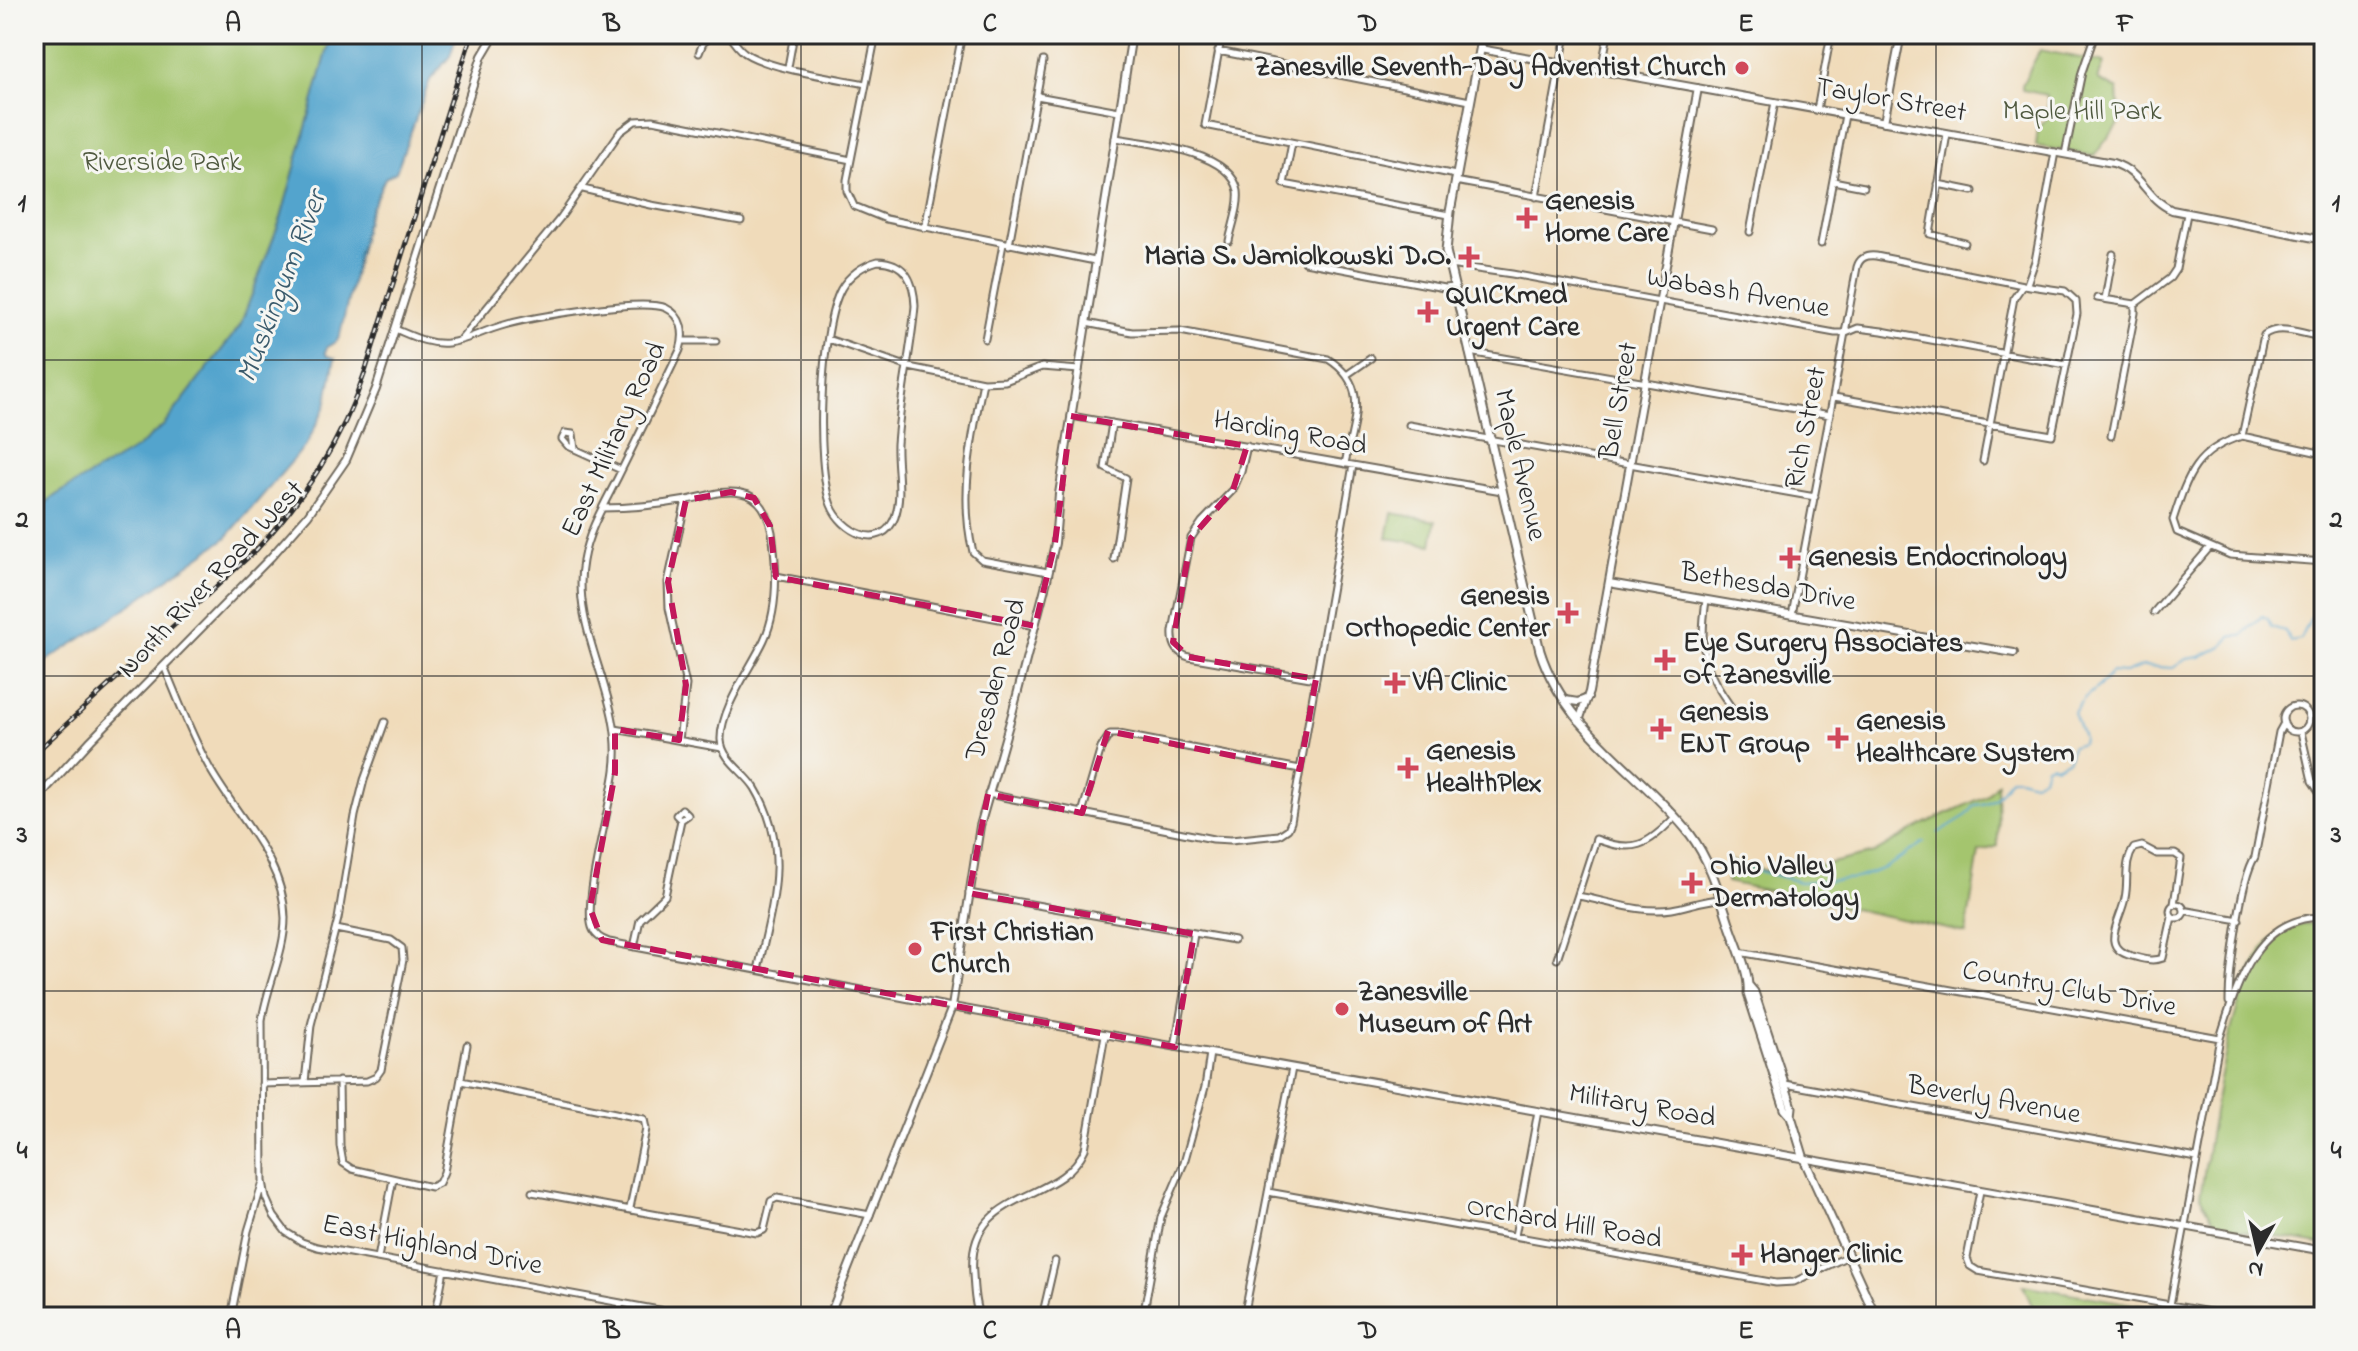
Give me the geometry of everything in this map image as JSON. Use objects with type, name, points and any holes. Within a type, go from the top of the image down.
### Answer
[{"type":"main road","name":"Maple Avenue","points":[[1483,34],[1449,215],[1446,236],[1448,266],[1540,651],[1562,700],[1699,848],[1717,886],[1749,986],[1754,992],[1792,1107],[1791,1116],[1804,1159],[1876,1317]]},
{"type":"main road","name":"Maple Avenue","points":[[1749,986],[1748,994],[1772,1069],[1785,1109],[1791,1116]]},
{"type":"street","name":"North River Road West","points":[[34,802],[74,757],[271,557],[322,496],[346,460],[363,424],[395,329],[482,56],[495,34]]},
{"type":"street","points":[[699,53],[703,43],[714,34]]},
{"type":"street","points":[[729,34],[746,53],[788,67],[866,84]]},
{"type":"street","points":[[788,67],[794,34]]},
{"type":"street","points":[[876,34],[847,191],[854,206],[866,213],[925,228],[1095,261]]},
{"type":"street","points":[[925,228],[962,34]]},
{"type":"street","name":"Dresden Road","points":[[829,1317],[952,1007],[977,841],[1055,543],[1059,494],[1132,34]]},
{"type":"street","points":[[1222,34],[1205,125],[1536,197],[1712,229]]},
{"type":"street","points":[[1536,197],[1566,34]]},
{"type":"street","points":[[1601,71],[1608,34]]},
{"type":"street","points":[[1817,110],[1831,34]]},
{"type":"street","points":[[1884,122],[1901,34]]},
{"type":"street","points":[[2065,154],[2082,72],[2095,34]]},
{"type":"street","name":"Taylor Street","points":[[1480,49],[2065,154],[2126,168],[2163,206],[2187,214],[2324,240]]},
{"type":"street","points":[[1218,51],[1470,101]]},
{"type":"street","points":[[985,339],[1043,61]]},
{"type":"street","name":"Bell Street","points":[[1579,721],[1588,698],[1698,88]]},
{"type":"street","points":[[1037,96],[1119,111]]},
{"type":"street","points":[[1750,232],[1775,102]]},
{"type":"street","points":[[1821,244],[1845,115]]},
{"type":"street","points":[[460,341],[583,189],[620,132],[631,123],[642,120],[683,125],[851,160]]},
{"type":"street","points":[[1947,134],[1930,234],[1965,243]]},
{"type":"street","points":[[1115,138],[1198,155],[1225,171],[1238,191],[1229,241]]},
{"type":"street","points":[[1292,143],[1284,184],[1449,215]]},
{"type":"street","points":[[1983,461],[2014,298],[2025,285],[2035,261],[2055,152]]},
{"type":"street","points":[[1833,181],[1864,187]]},
{"type":"street","points":[[1938,184],[1973,191]]},
{"type":"street","points":[[583,189],[741,221]]},
{"type":"street","points":[[2097,298],[2135,304],[2170,278],[2176,269],[2187,214]]},
{"type":"street","points":[[2105,299],[2113,254]]},
{"type":"street","name":"Rich Street","points":[[1792,615],[1857,267],[1864,257],[2025,285]]},
{"type":"street","points":[[892,262],[905,271],[914,287],[915,306],[897,445],[896,514],[879,534],[853,532],[842,523],[829,501],[823,426],[828,339],[831,315],[845,283],[854,273],[870,263],[892,262]]},
{"type":"street","points":[[1305,262],[1444,288],[1454,287]]},
{"type":"street","name":"Wabash Avenue","points":[[1448,266],[1512,274],[1846,333],[1867,328],[2066,365]]},
{"type":"street","points":[[1834,397],[2052,435],[2078,309],[2070,293],[2025,285]]},
{"type":"street","points":[[2111,436],[2135,304]]},
{"type":"street","name":"East Military Road","points":[[395,329],[428,342],[446,343],[516,322],[643,305],[659,306],[672,312],[682,326],[683,341],[586,547],[581,586],[586,619],[615,729],[616,765],[592,892],[590,918],[594,931],[602,940],[634,947],[952,1007]]},
{"type":"street","points":[[988,794],[1222,840],[1279,835],[1286,831],[1291,822],[1349,465],[1356,405],[1348,374],[1328,359],[1311,354],[1173,330],[1132,332],[1086,323]]},
{"type":"street","points":[[2242,436],[2264,335],[2270,330],[2281,330],[2324,338]]},
{"type":"street","points":[[828,339],[909,367],[983,382],[1005,381],[1042,367],[1079,370]]},
{"type":"street","points":[[683,341],[716,341]]},
{"type":"street","points":[[1469,352],[1830,415]]},
{"type":"street","points":[[1348,374],[1371,358]]},
{"type":"street","points":[[983,382],[969,471],[969,526],[973,552],[982,560],[1048,572]]},
{"type":"street","name":"Harding Road","points":[[1071,416],[1502,491]]},
{"type":"street","points":[[1112,423],[1105,468],[1126,478],[1114,559]]},
{"type":"street","points":[[1409,425],[1815,497]]},
{"type":"street","points":[[2324,454],[2242,436],[2215,446],[2201,458],[2174,515],[2173,524],[2177,532],[2241,557],[2324,562]]},
{"type":"street","points":[[1247,446],[1233,490],[1202,522],[1190,542],[1173,631],[1177,649],[1189,657],[1316,679]]},
{"type":"street","points":[[575,449],[621,470]]},
{"type":"street","points":[[602,508],[638,507],[731,492],[754,498],[764,507],[770,526],[776,576],[768,629],[725,719],[721,737],[722,748],[728,758],[750,780],[759,795],[770,819],[777,847],[776,886],[758,970]]},
{"type":"street","points":[[679,740],[686,685],[669,608],[668,582],[686,500]]},
{"type":"street","points":[[2154,612],[2210,547]]},
{"type":"street","points":[[776,576],[1035,626]]},
{"type":"street","name":"Bethesda Drive","points":[[1609,583],[2014,653]]},
{"type":"street","points":[[1706,600],[1702,647],[1714,682],[1739,718]]},
{"type":"street","name":"East Highland Drive","points":[[164,666],[210,769],[271,863],[283,896],[283,934],[262,1020],[263,1181],[270,1209],[279,1224],[293,1237],[317,1247],[697,1317]]},
{"type":"street","points":[[1562,700],[1578,702],[1588,698]]},
{"type":"street","points":[[2229,1007],[2229,979],[2250,865],[2255,857],[2279,732],[2286,710],[2294,706],[2303,708],[2308,723],[2301,732]]},
{"type":"street","points":[[305,1082],[311,1025],[336,929],[361,789],[385,722]]},
{"type":"street","points":[[2284,723],[2292,731],[2301,732]]},
{"type":"street","points":[[615,729],[722,748]]},
{"type":"street","points":[[2301,732],[2312,781],[2324,799]]},
{"type":"street","points":[[1082,813],[1101,748],[1110,734],[1300,769]]},
{"type":"street","points":[[1557,959],[1596,839],[1618,847],[1639,845],[1651,840],[1674,818]]},
{"type":"street","points":[[634,947],[640,920],[665,896],[681,820]]},
{"type":"street","points":[[2142,846],[2157,854],[2175,854],[2181,858],[2174,904],[2169,911],[2172,917],[2163,958],[2155,961],[2119,953],[2114,931],[2124,903],[2127,865],[2134,848],[2142,846]]},
{"type":"street","points":[[1707,899],[1717,886]]},
{"type":"street","points":[[969,893],[1234,940]]},
{"type":"street","points":[[1578,896],[1656,910],[1671,910],[1707,899],[1721,899]]},
{"type":"street","points":[[2174,904],[2181,905],[2184,912]]},
{"type":"street","points":[[2172,917],[2179,918],[2188,911],[2239,920]]},
{"type":"street","points":[[2163,1317],[2170,1305],[2220,1038],[2229,1007],[2252,958],[2268,937],[2290,921],[2324,917]]},
{"type":"street","points":[[262,1084],[367,1081],[376,1077],[381,1070],[403,953],[396,942],[336,929]]},
{"type":"street","points":[[1175,1047],[1194,934]]},
{"type":"street","name":"Country Club Drive","points":[[1738,952],[2220,1038]]},
{"type":"street","name":"Military Road","points":[[952,1007],[2324,1251]]},
{"type":"street","points":[[980,1317],[972,1259],[976,1238],[998,1212],[1061,1176],[1080,1160],[1085,1149],[1105,1035]]},
{"type":"street","points":[[339,1081],[343,1163],[352,1169],[426,1186],[439,1183],[444,1172],[467,1045]]},
{"type":"street","points":[[1143,1317],[1161,1217],[1184,1163],[1204,1092],[1210,1053]]},
{"type":"street","points":[[1244,1317],[1292,1068]]},
{"type":"street","points":[[461,1081],[644,1119],[644,1140],[630,1208]]},
{"type":"street","name":"Beverly Avenue","points":[[1784,1084],[2197,1158]]},
{"type":"street","points":[[1515,1236],[1538,1111]]},
{"type":"street","points":[[378,1258],[393,1179]]},
{"type":"street","points":[[231,1317],[248,1231],[263,1181]]},
{"type":"street","points":[[1980,1191],[1967,1258],[1970,1266],[1978,1271],[2238,1317]]},
{"type":"street","points":[[532,1192],[757,1233],[764,1230],[771,1201],[777,1198],[870,1215]]},
{"type":"street","name":"Orchard Hill Road","points":[[1268,1192],[1780,1283],[1794,1282],[1848,1256]]},
{"type":"street","points":[[1042,1317],[1055,1261]]},
{"type":"street","points":[[435,1317],[444,1270]]},
{"type":"street","points":[[618,1317],[621,1303]]},
{"type":"street","points":[[938,1312],[963,1317]]},
{"type":"highlighted area","points":[[1071,416],[1247,446],[1233,490],[1191,538],[1173,642],[1189,657],[1316,679],[1300,769],[1108,731],[1082,813],[988,794],[969,893],[1194,934],[1175,1047],[602,940],[590,908],[615,773],[615,729],[679,740],[686,685],[668,582],[686,500],[731,492],[754,498],[770,526],[776,577],[1035,626],[1055,543]]},
{"type":"green space","name":"Riverside Park","points":[[34,34],[332,34],[281,218],[240,326],[164,425],[137,448],[56,495],[34,512]]},
{"type":"green space","name":"Maple Hill Park","points":[[2040,50],[2104,63],[2098,80],[2118,90],[2120,122],[2094,156],[2036,146],[2038,128],[2047,119],[2047,95],[2022,90],[2022,85]]},
{"type":"green space","points":[[1392,513],[1436,521],[1432,545],[1387,538]]},
{"type":"green space","points":[[1997,783],[1998,846],[1979,852],[1966,933],[1727,882],[1728,860],[1781,875],[1874,853],[1926,823],[1986,796]]},
{"type":"green space","points":[[2324,923],[2324,1245],[2217,1226],[2200,1196],[2226,1053],[2249,977],[2264,949],[2282,931]]},
{"type":"green space","points":[[2023,1285],[2155,1308],[2160,1313],[2158,1317],[2037,1317]]},
{"type":"water","name":"Muskingum River","points":[[332,34],[457,34],[450,56],[430,80],[396,172],[385,178],[367,217],[340,335],[325,352],[327,356],[335,358],[326,406],[306,445],[226,538],[34,669],[34,512],[56,495],[137,448],[164,425],[240,326],[281,218]]},
{"type":"waterway","points":[[1938,833],[1967,815],[1975,805],[1992,800],[2010,778],[2034,782],[2043,777],[2046,766],[2056,766],[2069,759],[2072,746],[2082,743],[2083,737],[2074,713],[2111,672],[2125,673],[2143,666],[2173,668],[2186,659],[2200,657],[2222,646],[2232,636],[2242,636],[2262,616],[2268,619],[2271,627],[2285,631],[2290,641],[2301,639],[2313,613],[2317,612],[2324,629]]},
{"type":"waterway","points":[[1728,863],[1800,882],[1857,878],[1887,867],[1924,842]]},
{"type":"railway","points":[[34,754],[256,550],[290,510],[320,467],[345,421],[365,372],[472,34]]},
{"type":"place","name":"Zanesville Seventh-Day Adventist Church","points":[[1742,68]]},
{"type":"place","name":"Genesis Home Care","points":[[1527,218]]},
{"type":"place","name":"Maria S. Jamiolkowski D.O.","points":[[1469,257]]},
{"type":"place","name":"QUICKmed Urgent Care","points":[[1428,312]]},
{"type":"place","name":"Genesis Endocrinology","points":[[1790,558]]},
{"type":"place","name":"Genesis Orthopedic Center","points":[[1568,613]]},
{"type":"place","name":"Eye Surgery Associates Of Zanesville","points":[[1665,660]]},
{"type":"place","name":"VA Clinic","points":[[1395,683]]},
{"type":"place","name":"Genesis ENT Group","points":[[1661,729]]},
{"type":"place","name":"Genesis Healthcare System","points":[[1838,738]]},
{"type":"place","name":"Genesis HealthPlex","points":[[1408,768]]},
{"type":"place","name":"Ohio Valley Dermatology","points":[[1692,883]]},
{"type":"place","name":"First Christian Church","points":[[915,949]]},
{"type":"place","name":"Zanesville Museum of Art","points":[[1342,1009]]},
{"type":"place","name":"Hanger Clinic","points":[[1742,1255]]}]
